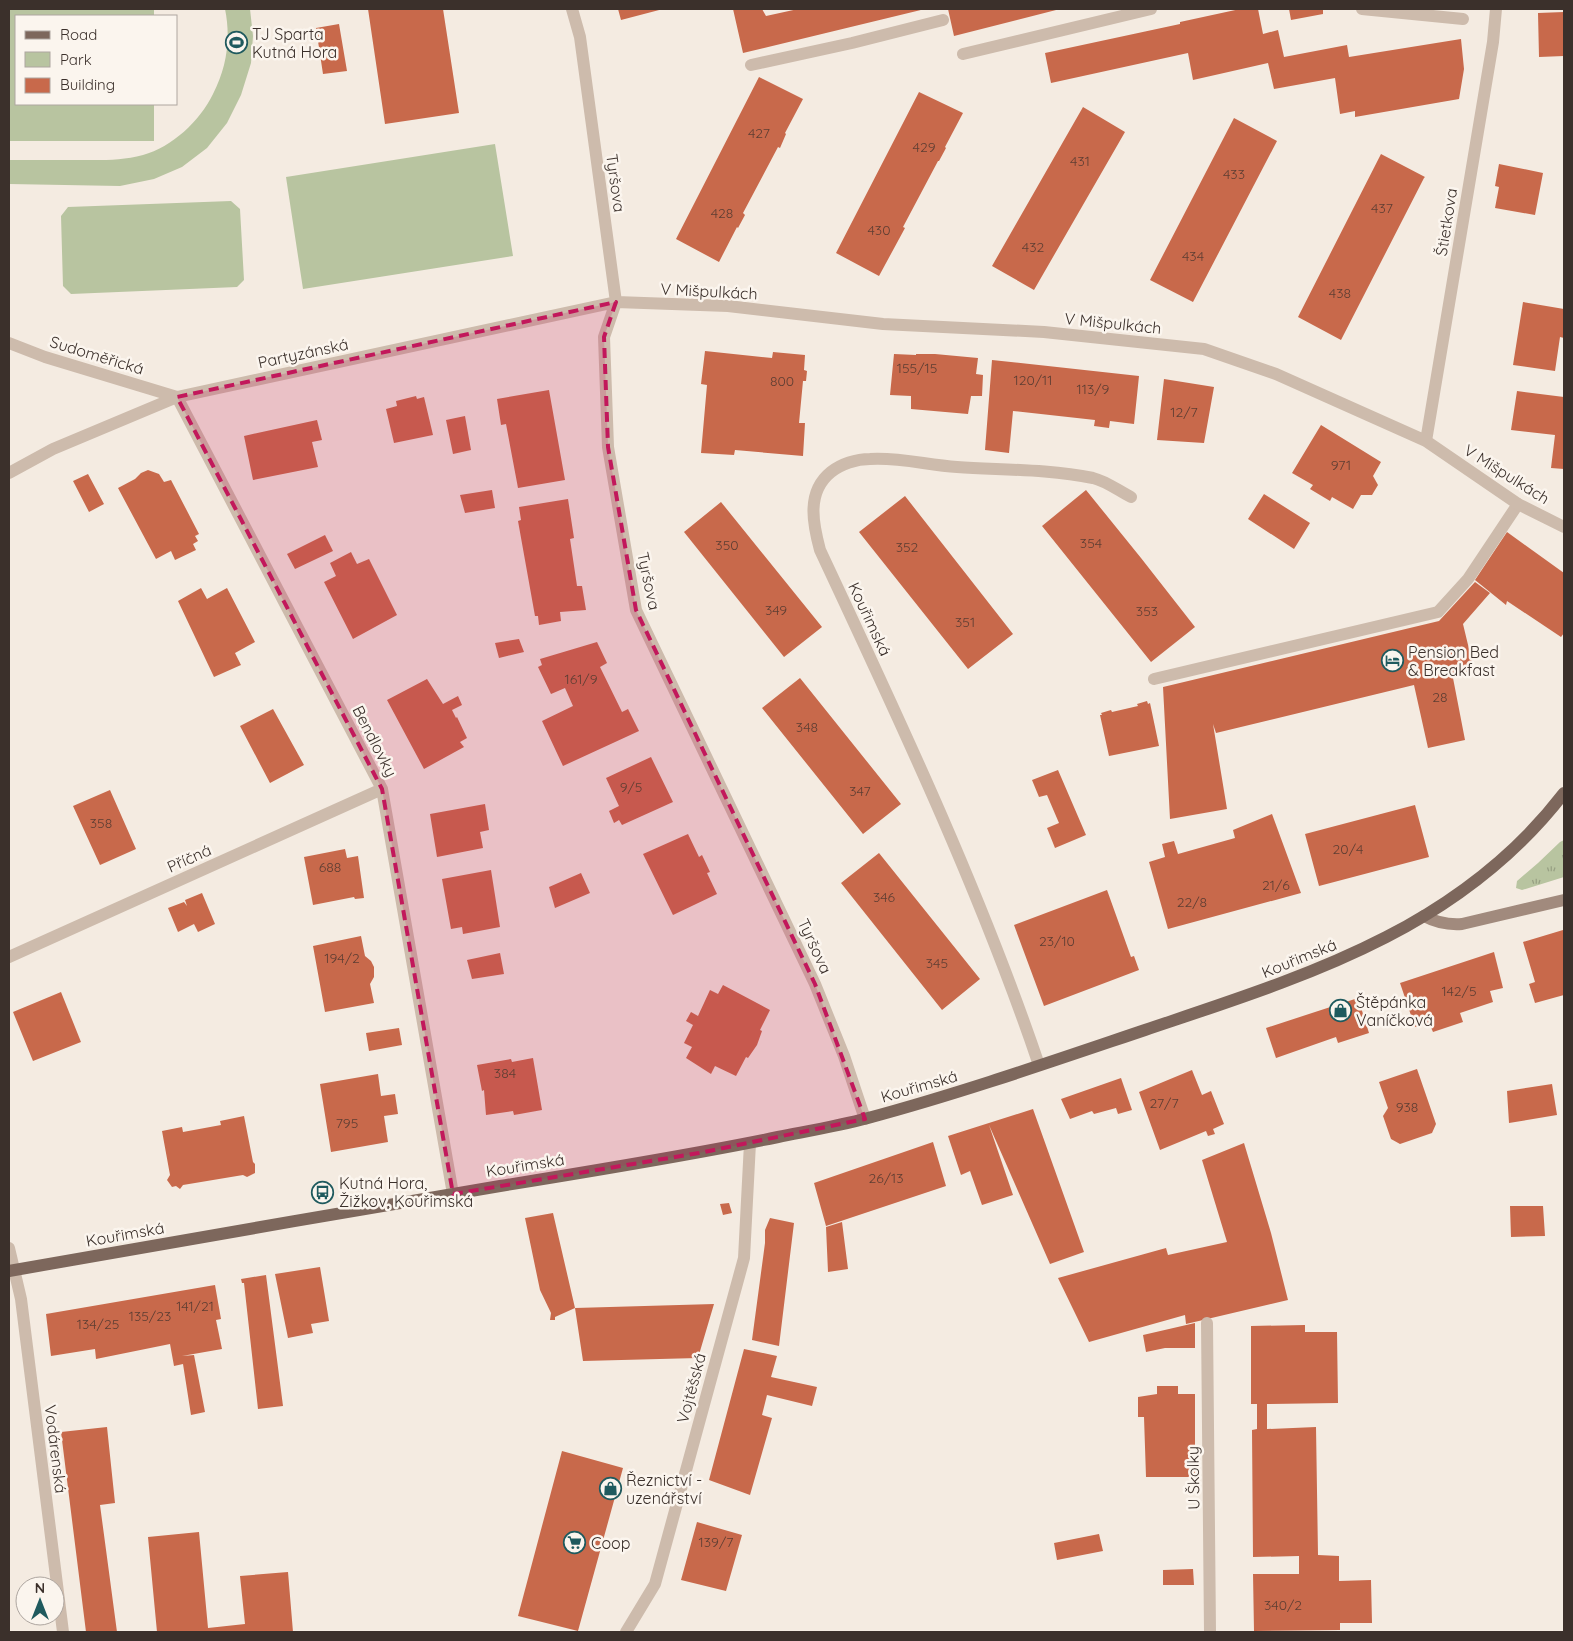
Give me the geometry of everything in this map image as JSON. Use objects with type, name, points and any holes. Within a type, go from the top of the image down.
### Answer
[{"type":"main road","name":"Kouřimská","points":[[11,1270],[699,1153],[865,1119],[978,1086],[1252,994],[1319,968],[1377,942],[1450,900],[1518,845],[1561,797]]},
{"type":"street","name":"Tyršova","points":[[572,9],[580,37],[616,302],[604,338],[608,446],[636,610],[816,984],[844,1056],[865,1119]]},
{"type":"street","points":[[963,54],[1151,9]]},
{"type":"street","points":[[1362,9],[1463,19]]},
{"type":"street","name":"Štietkova","points":[[1426,441],[1493,42],[1496,9]]},
{"type":"street","points":[[750,66],[942,20]]},
{"type":"street","name":"Partyzánská","points":[[9,473],[53,449],[176,397],[616,302]]},
{"type":"street","name":"V Mišpulkách","points":[[616,302],[728,306],[883,324],[1044,332],[1204,349],[1276,374],[1426,441],[1518,504],[1564,527]]},
{"type":"street","name":"Sudoměřická","points":[[9,343],[46,357],[176,397]]},
{"type":"street","name":"Bendlovky","points":[[176,397],[382,789],[453,1194]]},
{"type":"street","name":"Kouřimská","points":[[1040,1065],[999,953],[908,738],[820,550],[813,524],[814,503],[820,483],[831,472],[852,461],[869,459],[895,459],[956,467],[1033,470],[1096,478],[1131,497]]},
{"type":"street","points":[[1154,678],[1438,612],[1468,579],[1518,504]]},
{"type":"street","name":"Příčná","points":[[9,957],[382,789]]},
{"type":"street","points":[[1424,916],[1440,923],[1450,925],[1462,924],[1564,900]]},
{"type":"street","name":"Vojtěšská","points":[[626,1632],[655,1584],[744,1258],[750,1143]]},
{"type":"street","name":"Vodárenská","points":[[9,1248],[11,1270],[21,1299],[63,1632]]},
{"type":"street","name":"U Školky","points":[[1208,1323],[1210,1632]]},
{"type":"highlighted area","points":[[616,302],[604,337],[608,447],[636,610],[815,984],[865,1119],[699,1153],[453,1194],[382,789],[177,397]]},
{"type":"green space","points":[[9,9],[154,9],[154,15],[15,15],[15,105],[154,105],[154,141],[9,141]]},
{"type":"green space","points":[[225,9],[250,9],[253,36],[251,63],[241,95],[227,123],[207,148],[182,167],[154,179],[120,186],[9,184],[9,160],[102,160],[127,158],[154,151],[184,132],[201,114],[213,94],[222,73],[228,42]]},
{"type":"green space","points":[[495,144],[513,256],[303,289],[286,177]]},
{"type":"green space","points":[[231,201],[240,209],[244,280],[237,287],[71,294],[63,286],[61,216],[68,207]]},
{"type":"green space","points":[[1564,840],[1564,877],[1522,890],[1516,888],[1517,881]]},
{"type":"building","points":[[368,9],[443,9],[459,113],[385,124]]},
{"type":"building","points":[[618,9],[663,9],[621,20]]},
{"type":"building","points":[[733,9],[762,9],[766,16],[798,9],[925,9],[743,53]]},
{"type":"building","points":[[948,9],[1060,9],[954,36]]},
{"type":"building","points":[[1240,9],[1258,9],[1263,34],[1278,30],[1284,57],[1347,45],[1349,57],[1461,39],[1464,69],[1459,99],[1355,117],[1355,111],[1340,114],[1335,78],[1274,89],[1268,63],[1193,80],[1188,53],[1051,83],[1045,53]]},
{"type":"building","points":[[1289,9],[1323,9],[1323,14],[1291,20]]},
{"type":"building","points":[[1564,12],[1564,56],[1539,57],[1538,13]]},
{"type":"building","points":[[339,24],[347,71],[323,74],[316,28]]},
{"type":"building","points":[[759,77],[803,99],[785,133],[780,148],[778,147],[743,213],[745,215],[719,262],[676,239]]},
{"type":"building","points":[[919,92],[963,113],[879,276],[836,253]]},
{"type":"building","points":[[1083,107],[1125,132],[1034,290],[992,266]]},
{"type":"building","points":[[1234,118],[1277,141],[1193,302],[1150,280]]},
{"type":"building","points":[[1381,154],[1425,177],[1341,340],[1298,317]]},
{"type":"building","points":[[1499,164],[1543,173],[1535,215],[1495,208],[1499,187],[1495,186]]},
{"type":"building","points":[[1523,302],[1564,309],[1564,338],[1560,337],[1555,371],[1513,365]]},
{"type":"building","points":[[705,351],[772,358],[773,352],[805,355],[804,370],[807,371],[806,381],[803,381],[799,423],[805,423],[803,456],[735,450],[734,455],[701,453],[707,385],[701,384]]},
{"type":"building","points":[[894,354],[935,354],[978,358],[976,374],[983,375],[982,396],[971,396],[968,414],[911,409],[911,396],[890,395]]},
{"type":"building","points":[[992,360],[1139,376],[1134,424],[1110,421],[1109,428],[1094,426],[1095,420],[1013,411],[1009,453],[985,450]]},
{"type":"building","points":[[1164,379],[1214,387],[1204,443],[1157,440]]},
{"type":"building","points":[[549,390],[565,480],[518,488],[506,424],[501,425],[497,399]]},
{"type":"building","points":[[1517,391],[1564,397],[1564,469],[1551,468],[1555,435],[1511,430]]},
{"type":"building","points":[[416,396],[417,399],[424,397],[433,435],[394,443],[386,409],[397,406],[396,401]]},
{"type":"building","points":[[465,416],[471,450],[453,454],[446,420]]},
{"type":"building","points":[[317,420],[322,440],[312,442],[318,467],[253,480],[244,436]]},
{"type":"building","points":[[1321,425],[1381,462],[1373,476],[1378,485],[1372,495],[1361,495],[1353,509],[1332,497],[1330,501],[1310,489],[1313,485],[1292,473]]},
{"type":"building","points":[[148,470],[159,474],[164,482],[171,480],[199,534],[195,536],[198,541],[193,544],[196,550],[175,560],[171,551],[156,559],[118,488]]},
{"type":"building","points":[[88,474],[104,504],[89,512],[73,481]]},
{"type":"building","points":[[492,490],[495,508],[465,513],[460,495]]},
{"type":"building","points":[[1086,490],[1195,627],[1151,662],[1042,526]]},
{"type":"building","points":[[1264,494],[1310,523],[1294,549],[1248,519]]},
{"type":"building","points":[[905,496],[1013,634],[968,669],[859,532]]},
{"type":"building","points":[[568,499],[574,538],[570,539],[577,586],[582,586],[586,610],[560,612],[561,621],[539,625],[538,616],[535,616],[518,521],[521,520],[519,507]]},
{"type":"building","points":[[721,502],[822,627],[784,657],[684,532]]},
{"type":"building","points":[[1507,532],[1564,573],[1564,633],[1561,637],[1507,601],[1506,605],[1475,580]]},
{"type":"building","points":[[325,535],[333,551],[295,569],[287,554]]},
{"type":"building","points":[[351,552],[357,564],[369,559],[397,615],[353,639],[324,582],[336,576],[330,563]]},
{"type":"building","points":[[1475,582],[1490,593],[1463,624],[1475,674],[1453,678],[1465,740],[1428,748],[1414,685],[1216,733],[1213,724],[1227,809],[1170,819],[1163,687],[1439,621]]},
{"type":"building","points":[[201,588],[207,599],[227,588],[255,642],[235,653],[241,665],[214,677],[178,601]]},
{"type":"building","points":[[519,639],[524,652],[499,658],[495,643]]},
{"type":"building","points":[[597,642],[607,663],[600,667],[622,712],[628,709],[639,731],[563,766],[542,721],[573,706],[565,688],[551,694],[538,667],[542,665],[540,659]]},
{"type":"building","points":[[800,678],[901,804],[863,834],[762,708]]},
{"type":"building","points":[[427,679],[443,704],[458,696],[462,705],[452,710],[467,738],[460,742],[464,747],[424,769],[387,700]]},
{"type":"building","points":[[1147,701],[1148,704],[1150,703],[1159,746],[1109,756],[1101,713],[1138,706],[1137,704]]},
{"type":"building","points":[[273,709],[304,765],[270,783],[240,726]]},
{"type":"building","points":[[651,757],[673,802],[622,825],[619,820],[614,823],[609,811],[619,806],[606,778]]},
{"type":"building","points":[[1058,770],[1086,835],[1055,848],[1047,828],[1059,823],[1047,795],[1039,797],[1032,780]]},
{"type":"building","points":[[110,790],[136,849],[100,865],[73,806]]},
{"type":"building","points":[[485,804],[489,830],[480,832],[483,848],[437,857],[430,814]]},
{"type":"building","points":[[1415,805],[1429,857],[1319,886],[1305,834]]},
{"type":"building","points":[[1272,814],[1301,893],[1168,929],[1149,862],[1165,857],[1162,844],[1174,841],[1178,854],[1235,838],[1233,830]]},
{"type":"building","points":[[688,834],[699,857],[702,855],[710,872],[707,873],[717,894],[673,915],[643,854]]},
{"type":"building","points":[[345,849],[347,858],[358,856],[364,898],[355,899],[354,897],[313,905],[304,857]]},
{"type":"building","points":[[879,853],[980,979],[942,1010],[841,883]]},
{"type":"building","points":[[491,870],[500,927],[463,934],[462,927],[451,929],[442,879]]},
{"type":"building","points":[[581,873],[590,893],[555,908],[549,887]]},
{"type":"building","points":[[1107,890],[1131,957],[1134,956],[1139,970],[1044,1006],[1014,925]]},
{"type":"building","points":[[202,893],[215,924],[198,932],[194,924],[178,932],[168,908],[184,902],[187,906],[185,900]]},
{"type":"building","points":[[1563,930],[1564,995],[1535,1003],[1529,984],[1535,982],[1523,942]]},
{"type":"building","points":[[361,936],[365,956],[374,967],[374,977],[370,984],[374,1003],[325,1012],[313,946]]},
{"type":"building","points":[[1494,952],[1503,988],[1490,991],[1493,1002],[1460,1013],[1463,1022],[1433,1032],[1429,1023],[1415,1027],[1400,983]]},
{"type":"building","points":[[500,953],[504,974],[472,979],[467,960]]},
{"type":"building","points":[[723,985],[770,1010],[760,1030],[762,1031],[757,1045],[748,1058],[746,1057],[736,1076],[715,1066],[711,1074],[686,1058],[692,1047],[684,1043],[693,1025],[686,1021],[691,1012],[698,1016],[710,990],[718,994]]},
{"type":"building","points":[[61,992],[81,1042],[33,1061],[13,1012]]},
{"type":"building","points":[[1358,998],[1369,1033],[1338,1043],[1336,1037],[1276,1058],[1266,1028]]},
{"type":"building","points":[[399,1028],[402,1045],[369,1051],[366,1033]]},
{"type":"building","points":[[533,1058],[542,1110],[514,1115],[513,1111],[486,1115],[484,1090],[482,1091],[477,1065],[511,1059],[512,1062]]},
{"type":"building","points":[[1417,1069],[1436,1124],[1432,1133],[1400,1144],[1391,1139],[1383,1116],[1388,1108],[1379,1082]]},
{"type":"building","points":[[1192,1070],[1202,1095],[1211,1091],[1224,1124],[1213,1129],[1215,1134],[1208,1136],[1206,1131],[1160,1150],[1139,1092]]},
{"type":"building","points":[[378,1074],[381,1096],[395,1094],[398,1114],[384,1116],[388,1142],[331,1152],[320,1084]]},
{"type":"building","points":[[1121,1078],[1132,1110],[1118,1114],[1116,1108],[1094,1114],[1092,1111],[1070,1119],[1061,1099]]},
{"type":"building","points":[[1552,1084],[1557,1115],[1509,1123],[1507,1091]]},
{"type":"building","points":[[1033,1109],[1084,1252],[1050,1264],[989,1125],[1013,1195],[982,1205],[970,1171],[961,1175],[948,1136]]},
{"type":"building","points":[[244,1116],[253,1162],[255,1164],[255,1173],[247,1177],[243,1175],[183,1185],[180,1189],[176,1186],[172,1187],[167,1180],[170,1175],[162,1131],[182,1127],[183,1132],[221,1125],[220,1121]]},
{"type":"building","points":[[933,1142],[946,1186],[826,1226],[814,1183]]},
{"type":"building","points":[[1244,1143],[1271,1233],[1288,1300],[1186,1324],[1185,1315],[1089,1342],[1058,1278],[1166,1248],[1168,1255],[1227,1242],[1202,1160]]},
{"type":"building","points":[[729,1203],[732,1213],[723,1215],[720,1204]]},
{"type":"building","points":[[1510,1206],[1543,1206],[1545,1236],[1511,1237]]},
{"type":"building","points":[[553,1213],[575,1308],[555,1317],[555,1320],[550,1320],[551,1313],[540,1290],[525,1218]]},
{"type":"building","points":[[770,1218],[794,1223],[779,1346],[752,1340],[765,1243],[765,1230]]},
{"type":"building","points":[[842,1222],[848,1269],[828,1272],[826,1227]]},
{"type":"building","points":[[320,1267],[329,1321],[311,1324],[313,1333],[288,1338],[275,1274]]},
{"type":"building","points":[[266,1275],[283,1406],[258,1409],[244,1283],[242,1283],[241,1279]]},
{"type":"building","points":[[215,1285],[221,1319],[216,1320],[222,1349],[182,1356],[194,1355],[205,1412],[191,1415],[183,1364],[174,1366],[170,1344],[96,1359],[95,1349],[51,1356],[46,1314]]},
{"type":"building","points":[[714,1304],[698,1358],[583,1361],[575,1308]]},
{"type":"building","points":[[1195,1323],[1195,1348],[1165,1348],[1146,1352],[1143,1335]]},
{"type":"building","points":[[1305,1325],[1305,1332],[1337,1332],[1338,1403],[1267,1404],[1267,1429],[1316,1427],[1318,1555],[1339,1556],[1339,1581],[1371,1580],[1372,1623],[1340,1623],[1340,1630],[1254,1631],[1253,1574],[1299,1574],[1299,1556],[1253,1557],[1252,1430],[1257,1429],[1257,1404],[1251,1404],[1251,1326]]},
{"type":"building","points":[[744,1349],[777,1356],[771,1377],[817,1387],[812,1406],[767,1395],[762,1415],[772,1418],[750,1495],[709,1480]]},
{"type":"building","points":[[1157,1386],[1178,1386],[1178,1394],[1195,1394],[1195,1477],[1146,1477],[1144,1417],[1138,1417],[1138,1397],[1157,1394]]},
{"type":"building","points":[[107,1427],[115,1503],[100,1505],[117,1632],[86,1632],[61,1432]]},
{"type":"building","points":[[562,1451],[623,1468],[578,1631],[518,1616]]},
{"type":"building","points":[[697,1522],[742,1535],[726,1591],[681,1580]]},
{"type":"building","points":[[199,1532],[208,1628],[245,1624],[240,1576],[288,1572],[293,1632],[157,1632],[148,1537]]},
{"type":"building","points":[[1099,1534],[1103,1551],[1057,1560],[1054,1543]]},
{"type":"building","points":[[1193,1569],[1194,1585],[1163,1585],[1163,1570]]},
{"type":"place","name":"TJ Sparta Kutná Hora","points":[[236,43]]},
{"type":"place","name":"Pension Bed & Breakfast","points":[[1392,661]]},
{"type":"place","name":"Štěpánka Vaníčková","points":[[1340,1011]]},
{"type":"place","name":"Kutná Hora, Žižkov, Kouřimská","points":[[323,1192]]},
{"type":"place","name":"Řeznictví - uzenářství","points":[[610,1489]]},
{"type":"place","name":"Coop","points":[[575,1543]]}]
